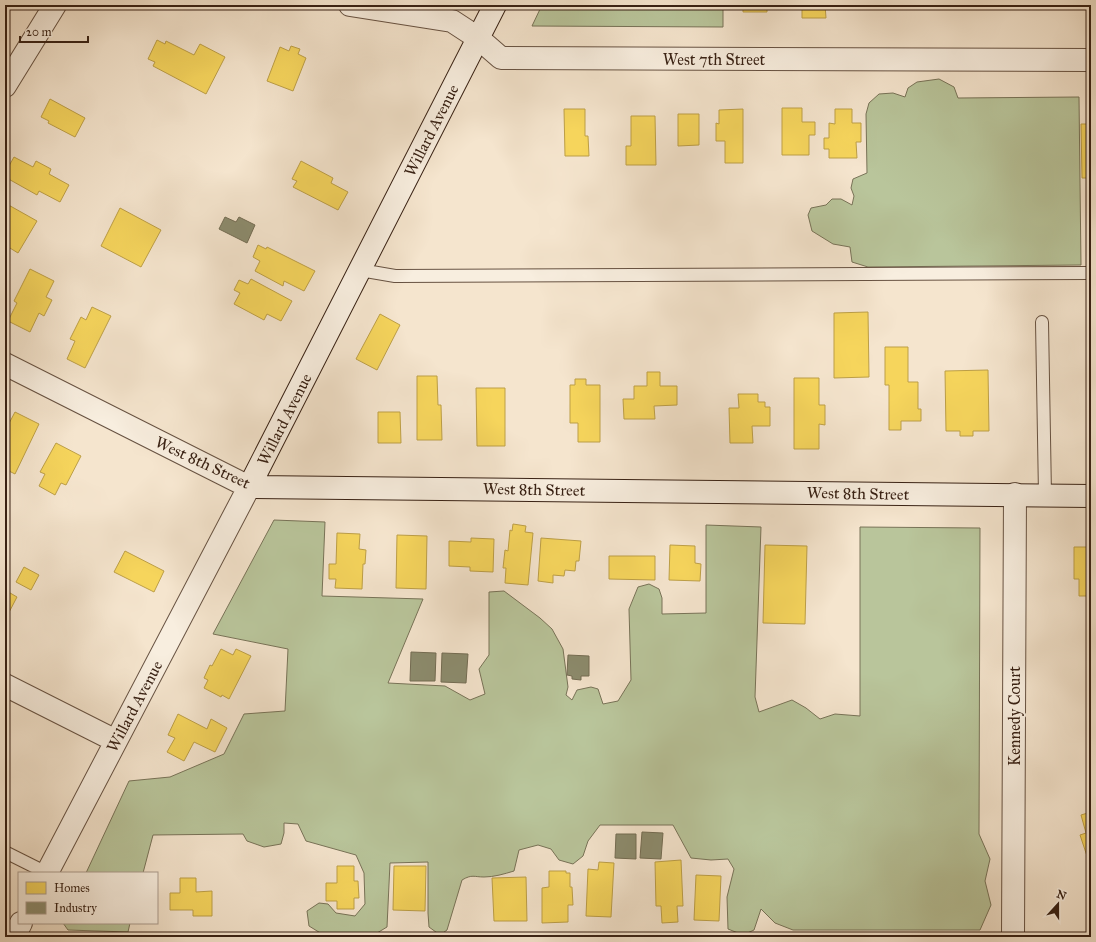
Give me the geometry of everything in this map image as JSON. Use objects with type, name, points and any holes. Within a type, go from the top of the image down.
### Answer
[{"type":"street","points":[[5,86],[55,5]]},
{"type":"street","name":"West 7th Street","points":[[350,5],[452,22],[478,38],[501,58],[1091,60]]},
{"type":"street","name":"Willard Avenue","points":[[48,872],[250,487],[495,5]]},
{"type":"street","name":"West 8th Street","points":[[5,364],[250,487],[1091,496]]},
{"type":"street","name":"Kennedy Court","points":[[1013,937],[1015,494]]},
{"type":"street","points":[[5,684],[116,741]]},
{"type":"street","points":[[14,937],[20,924]]},
{"type":"lane","points":[[360,270],[395,276],[1091,273]]},
{"type":"lane","points":[[1042,322],[1044,495]]},
{"type":"lane","points":[[5,852],[45,872]]},
{"type":"green space","points":[[542,5],[723,5],[723,27],[532,26]]},
{"type":"green space","points":[[939,79],[954,87],[958,98],[1079,97],[1081,265],[868,267],[852,262],[850,247],[833,244],[812,231],[808,215],[811,208],[826,205],[832,199],[841,199],[852,205],[854,196],[851,188],[853,179],[867,173],[866,114],[869,103],[879,94],[893,93],[905,97],[908,88],[917,82]]},
{"type":"green space","points":[[274,520],[325,522],[322,596],[423,599],[388,683],[445,686],[470,700],[485,694],[479,669],[489,655],[489,592],[504,591],[552,629],[563,649],[568,687],[566,695],[572,700],[577,690],[591,687],[598,689],[603,704],[618,701],[631,680],[629,609],[638,587],[649,584],[659,589],[662,598],[662,614],[706,613],[706,525],[761,527],[755,697],[759,712],[792,700],[806,708],[820,719],[835,714],[860,716],[860,527],[980,528],[979,834],[990,859],[985,881],[991,905],[980,930],[793,930],[775,923],[761,909],[754,930],[743,935],[728,929],[727,897],[734,869],[728,859],[711,860],[691,858],[673,825],[600,825],[588,841],[583,856],[573,864],[559,860],[551,849],[538,845],[519,850],[514,871],[484,877],[471,876],[462,880],[447,930],[440,935],[429,927],[428,862],[390,863],[387,927],[377,933],[329,937],[309,926],[307,911],[319,903],[328,904],[336,913],[355,916],[365,904],[364,873],[356,855],[306,841],[298,824],[284,823],[284,833],[281,844],[264,847],[247,841],[243,834],[153,835],[143,872],[86,872],[129,781],[170,777],[224,754],[244,714],[285,711],[288,649],[213,634]]},
{"type":"green space","points":[[64,924],[130,924],[128,932],[68,930]]},
{"type":"building: Homes","points":[[743,5],[767,5],[767,12],[743,12]]},
{"type":"building: Homes","points":[[802,5],[825,5],[826,18],[802,18]]},
{"type":"building: Homes","points":[[157,40],[165,44],[166,41],[194,55],[200,44],[225,57],[206,94],[153,66],[155,62],[148,59]]},
{"type":"building: Homes","points":[[291,46],[300,49],[298,54],[306,58],[293,91],[267,81],[280,47],[289,51]]},
{"type":"building: Homes","points":[[50,99],[85,118],[75,137],[48,123],[49,121],[41,117]]},
{"type":"building: Homes","points":[[782,108],[802,108],[802,122],[815,122],[815,135],[809,135],[809,155],[782,155]]},
{"type":"building: Homes","points":[[564,109],[585,109],[585,136],[588,136],[589,156],[565,156]]},
{"type":"building: Homes","points":[[743,109],[743,163],[725,163],[725,141],[716,141],[716,123],[719,124],[719,110]]},
{"type":"building: Homes","points":[[835,109],[852,109],[852,123],[861,123],[861,142],[856,142],[857,158],[829,158],[829,149],[824,149],[824,138],[829,138],[829,123],[835,124]]},
{"type":"building: Homes","points":[[678,114],[699,114],[699,145],[678,146]]},
{"type":"building: Homes","points":[[631,116],[655,116],[656,165],[626,165],[626,146],[631,146]]},
{"type":"building: Homes","points":[[1081,124],[1091,124],[1091,178],[1082,178]]},
{"type":"building: Homes","points":[[14,157],[33,167],[36,161],[51,169],[49,174],[69,185],[60,202],[39,191],[37,195],[5,177],[5,173]]},
{"type":"building: Homes","points":[[301,161],[333,178],[331,183],[348,192],[338,210],[293,187],[297,181],[292,179]]},
{"type":"building: Homes","points":[[5,203],[37,221],[18,253],[5,245],[9,237],[5,235]]},
{"type":"building: Homes","points":[[120,208],[161,230],[141,267],[101,246]]},
{"type":"building: Homes","points":[[258,245],[266,249],[267,247],[315,271],[304,291],[284,281],[283,286],[255,271],[260,261],[253,257]]},
{"type":"building: Homes","points":[[30,269],[54,281],[46,297],[52,300],[44,316],[39,313],[30,332],[8,321],[17,303],[14,301]]},
{"type":"building: Homes","points":[[251,279],[292,301],[281,321],[267,314],[264,320],[234,304],[240,293],[234,290],[239,280],[248,284]]},
{"type":"building: Homes","points":[[92,307],[111,316],[85,368],[67,359],[75,341],[70,339],[81,317],[86,320]]},
{"type":"building: Homes","points":[[868,312],[869,377],[834,378],[834,313]]},
{"type":"building: Homes","points":[[380,314],[400,325],[377,370],[356,359]]},
{"type":"building: Homes","points":[[885,347],[908,347],[908,382],[918,382],[918,409],[921,409],[921,421],[901,421],[901,430],[889,430],[889,385],[885,385]]},
{"type":"building: Homes","points":[[988,370],[989,431],[973,431],[973,436],[960,436],[960,431],[946,431],[945,371]]},
{"type":"building: Homes","points":[[647,372],[660,372],[660,386],[677,386],[677,405],[654,406],[655,419],[624,419],[623,399],[634,399],[634,386],[647,386]]},
{"type":"building: Homes","points":[[417,376],[437,376],[438,405],[441,405],[442,440],[417,440]]},
{"type":"building: Homes","points":[[794,378],[819,378],[819,405],[825,405],[825,425],[819,424],[819,449],[794,449]]},
{"type":"building: Homes","points":[[575,379],[586,379],[586,385],[600,385],[600,442],[578,442],[578,423],[570,423],[570,385],[575,385]]},
{"type":"building: Homes","points":[[476,388],[505,388],[505,446],[477,446]]},
{"type":"building: Homes","points":[[738,394],[758,394],[758,402],[765,402],[765,407],[770,407],[770,426],[752,426],[753,443],[730,443],[729,408],[739,408]]},
{"type":"building: Homes","points":[[15,412],[39,424],[15,474],[5,469],[5,431]]},
{"type":"building: Homes","points":[[378,412],[400,412],[401,443],[378,443]]},
{"type":"building: Homes","points":[[56,443],[81,456],[66,485],[61,483],[55,495],[39,486],[45,474],[40,472]]},
{"type":"building: Homes","points":[[513,524],[526,526],[525,532],[533,533],[528,585],[505,583],[506,568],[503,568],[505,550],[508,551],[510,530],[512,531]]},
{"type":"building: Homes","points":[[337,533],[360,534],[359,549],[366,550],[365,564],[363,564],[362,589],[335,588],[336,579],[329,579],[329,564],[336,564]]},
{"type":"building: Homes","points":[[397,535],[427,536],[426,589],[396,588]]},
{"type":"building: Homes","points":[[471,538],[494,539],[493,572],[470,571],[470,567],[449,566],[449,541],[471,542]]},
{"type":"building: Homes","points":[[541,538],[581,541],[579,561],[576,561],[575,571],[565,570],[564,576],[553,575],[553,583],[538,581]]},
{"type":"building: Homes","points":[[670,545],[695,546],[695,563],[701,564],[700,581],[669,580]]},
{"type":"building: Homes","points":[[765,545],[807,546],[805,624],[763,623]]},
{"type":"building: Homes","points":[[1074,547],[1091,547],[1091,596],[1079,596],[1079,579],[1074,579]]},
{"type":"building: Homes","points":[[125,551],[164,571],[154,592],[114,572]]},
{"type":"building: Homes","points":[[609,556],[655,556],[655,580],[609,579]]},
{"type":"building: Homes","points":[[24,567],[39,575],[31,590],[16,582]]},
{"type":"building: Homes","points":[[5,590],[17,597],[5,620]]},
{"type":"building: Homes","points":[[221,649],[233,655],[236,649],[251,656],[229,699],[222,695],[221,697],[204,688],[208,680],[204,678],[210,665],[212,666]]},
{"type":"building: Homes","points":[[178,714],[207,729],[211,719],[227,728],[215,752],[194,742],[184,761],[167,752],[175,738],[168,735]]},
{"type":"building: Homes","points":[[1091,812],[1091,868],[1080,835],[1086,833],[1081,815]]},
{"type":"building: Homes","points":[[681,860],[683,906],[677,906],[678,922],[662,923],[661,906],[656,906],[655,862]]},
{"type":"building: Homes","points":[[5,862],[10,865],[5,875]]},
{"type":"building: Homes","points":[[599,862],[614,863],[611,917],[586,916],[588,869],[598,870]]},
{"type":"building: Homes","points":[[337,866],[354,866],[354,881],[358,881],[359,898],[354,898],[354,909],[337,909],[337,901],[326,901],[326,883],[337,883]]},
{"type":"building: Homes","points":[[394,866],[426,866],[425,911],[393,910]]},
{"type":"building: Homes","points":[[549,871],[566,871],[566,873],[570,873],[570,887],[572,887],[573,905],[568,905],[568,922],[542,923],[542,888],[549,887]]},
{"type":"building: Homes","points":[[696,875],[721,876],[719,921],[694,920]]},
{"type":"building: Homes","points":[[526,877],[527,921],[494,921],[492,878]]},
{"type":"building: Homes","points":[[180,878],[196,878],[196,892],[212,891],[212,916],[193,916],[193,910],[170,910],[170,893],[180,893]]},
{"type":"building: Industry","points":[[225,217],[236,222],[239,217],[255,225],[247,243],[219,229]]},
{"type":"building: Industry","points":[[411,652],[436,653],[435,681],[410,681]]},
{"type":"building: Industry","points":[[442,653],[468,654],[466,683],[441,682]]},
{"type":"building: Industry","points":[[568,655],[589,656],[589,676],[581,676],[581,680],[572,679],[572,676],[567,675]]},
{"type":"building: Industry","points":[[642,832],[663,833],[661,859],[640,858]]},
{"type":"building: Industry","points":[[616,834],[636,834],[636,859],[615,858]]}]
